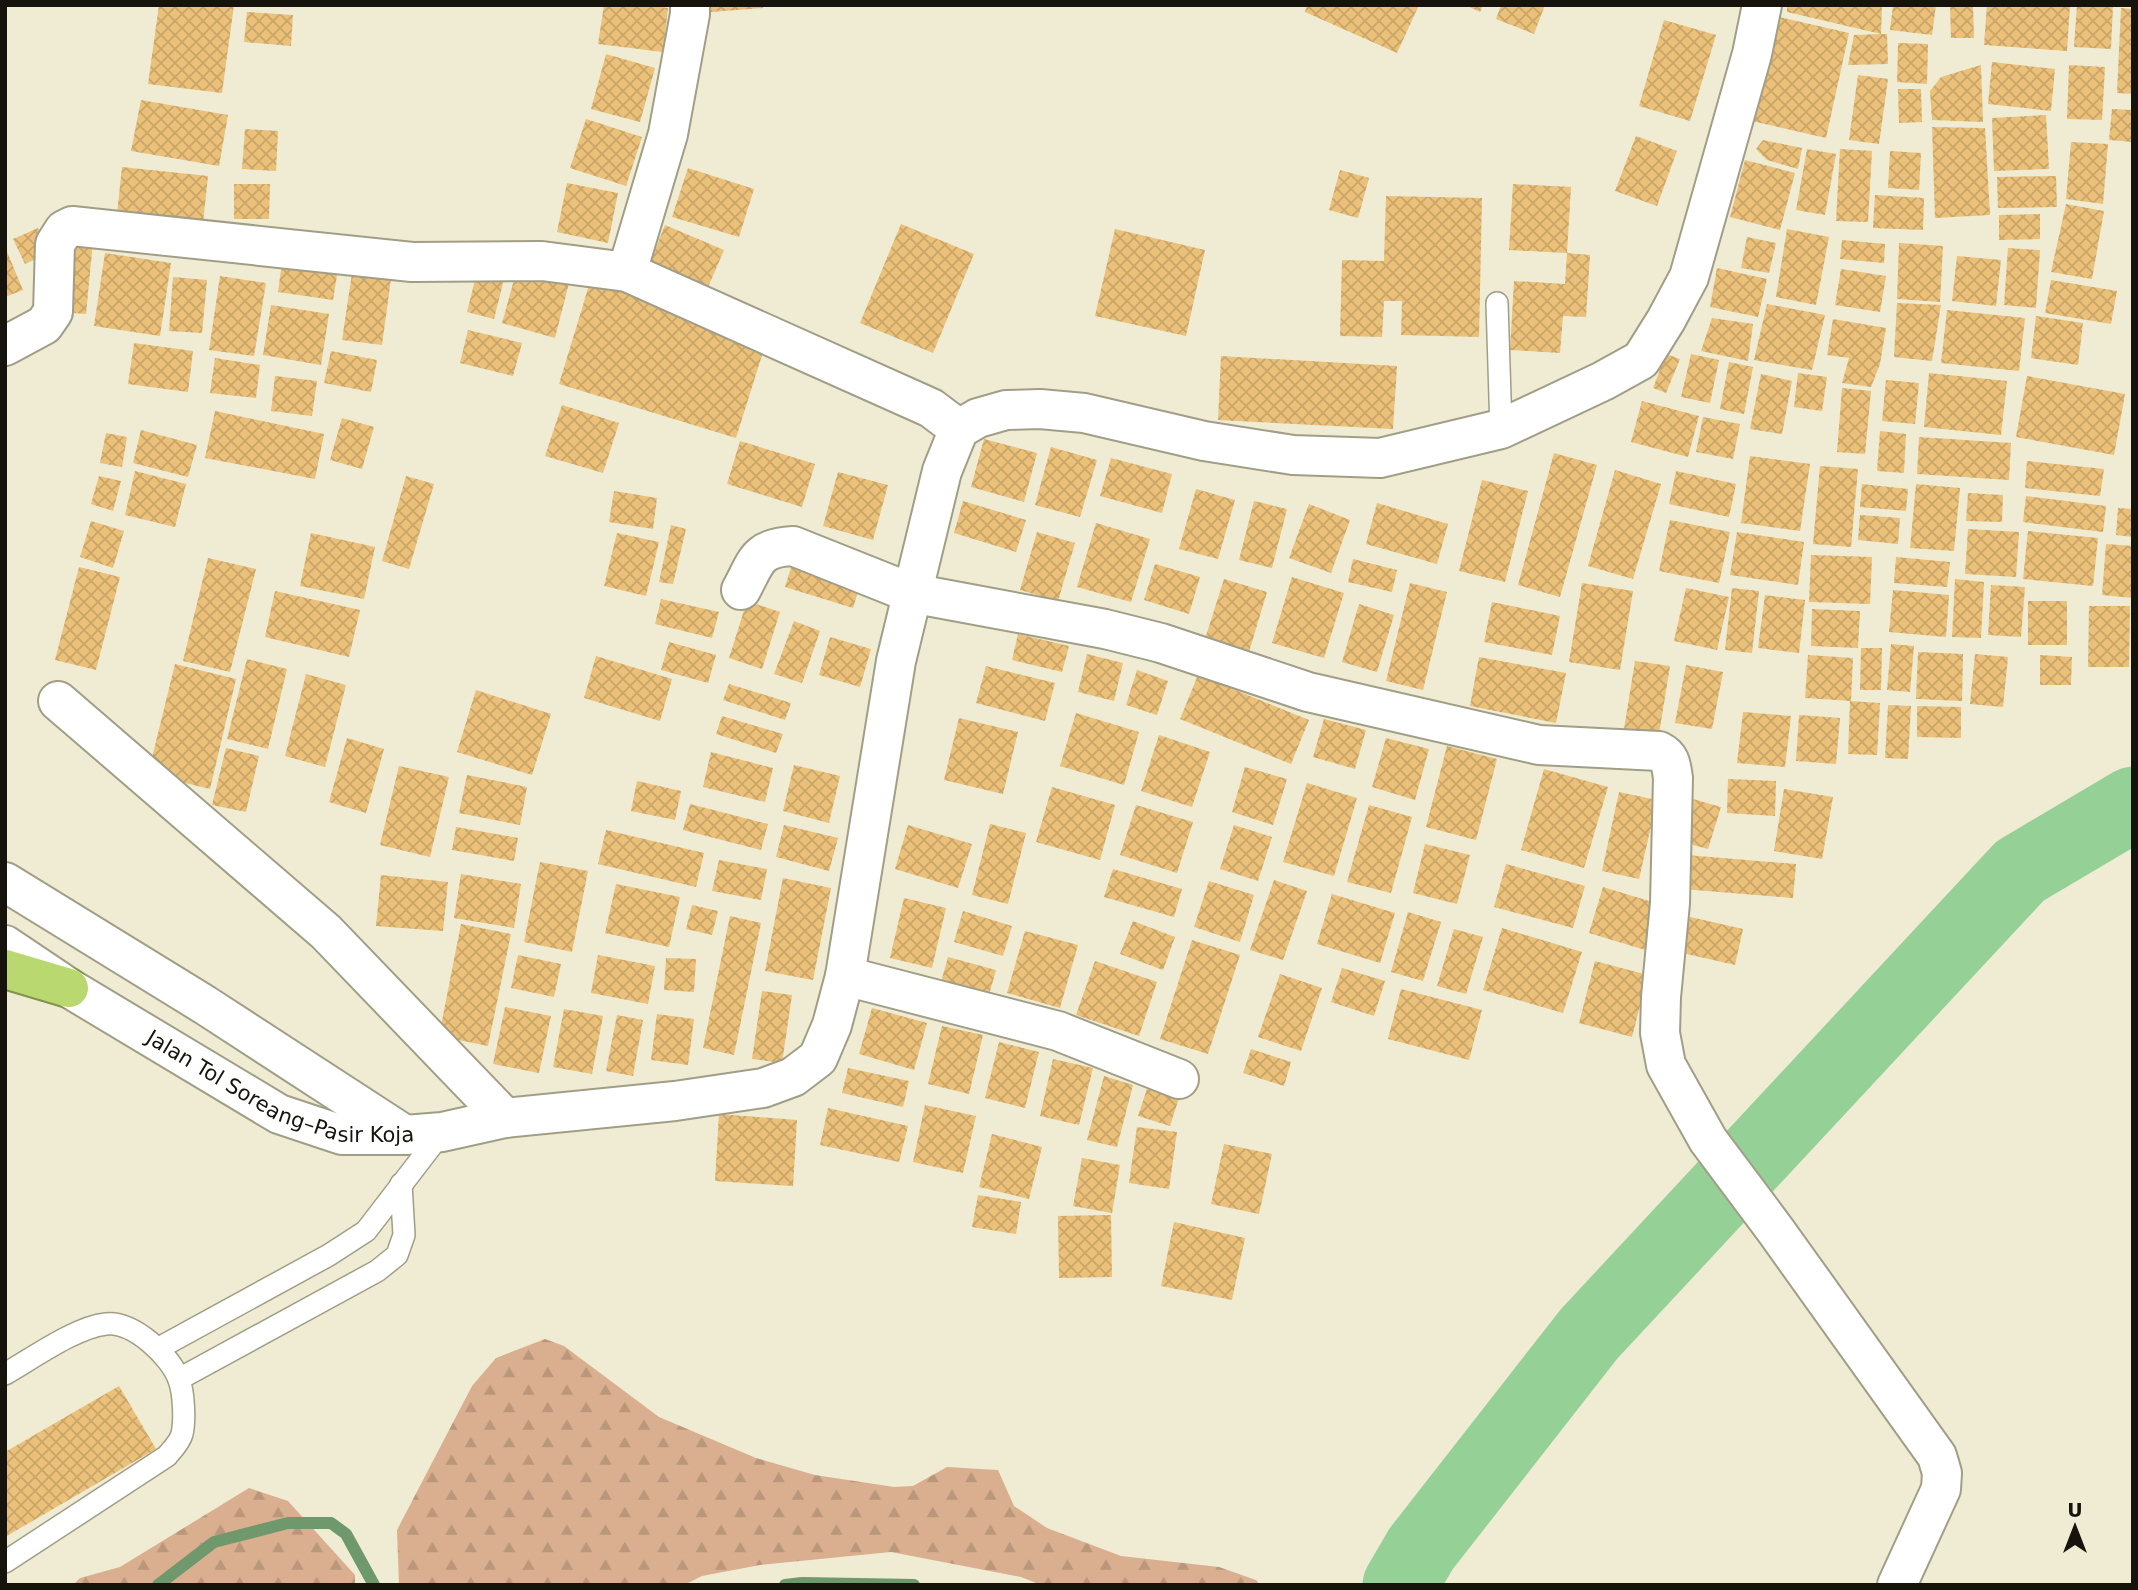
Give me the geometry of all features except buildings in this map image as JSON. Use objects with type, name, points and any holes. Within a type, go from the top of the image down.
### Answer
[{"type":"highway","points":[[5,969],[69,988]]},
{"type":"street","points":[[627,272],[668,134],[690,5]]},
{"type":"street","points":[[424,1133],[505,1118],[763,1088],[793,1077],[818,1058],[832,1025],[845,976],[896,661],[911,593],[942,471],[959,429],[978,418],[1006,410],[1040,409],[1084,413],[1204,441],[1293,455],[1380,458],[1501,429],[1603,381],[1641,360],[1689,276],[1752,54],[1762,5]]},
{"type":"street","points":[[5,346],[44,325],[54,312],[55,244],[64,230],[72,226],[412,262],[542,261],[627,272],[931,408],[959,429]]},
{"type":"street","points":[[741,590],[761,555],[773,547],[793,546],[911,593],[1105,629],[1161,643],[1308,692],[1539,745],[1659,751],[1666,755],[1673,778],[1670,903],[1660,1033],[1666,1065],[1708,1140],[1937,1456],[1942,1473],[1941,1489],[1897,1585]]},
{"type":"street","points":[[58,701],[326,932],[505,1118]]},
{"type":"street","name":"Jalan Tol Soreang–Pasir Koja","points":[[5,881],[205,1005],[424,1133]]},
{"type":"street","name":"Jalan Tol Soreang–Pasir Koja","points":[[5,945],[69,988],[279,1114],[342,1135],[424,1133]]},
{"type":"street","points":[[845,976],[1058,1031],[1179,1079]]},
{"type":"lane","points":[[1497,303],[1501,429]]},
{"type":"lane","points":[[159,1348],[329,1255],[366,1231],[401,1184],[424,1133]]},
{"type":"lane","points":[[179,1379],[377,1270],[397,1255],[404,1235],[401,1184]]},
{"type":"lane","points":[[5,1374],[88,1327],[110,1323],[132,1329],[159,1348],[179,1379],[183,1414],[181,1436],[167,1456],[5,1562]]},
{"type":"green space","points":[[545,1339],[564,1346],[659,1417],[756,1458],[815,1475],[894,1487],[913,1486],[947,1467],[998,1470],[1014,1506],[1047,1528],[1121,1556],[1219,1567],[1256,1580],[1260,1585],[1041,1585],[1021,1577],[891,1552],[760,1565],[702,1576],[684,1585],[399,1585],[397,1530],[472,1386],[496,1358]]},
{"type":"green space","points":[[249,1488],[288,1501],[355,1575],[355,1585],[73,1585],[80,1578],[120,1567]]},
{"type":"waterway","points":[[1400,1585],[1421,1549],[1589,1334],[2020,871],[2133,804]]},
{"type":"waterway","points":[[158,1585],[214,1542],[288,1523],[331,1523],[346,1534],[374,1585]]},
{"type":"waterway","points":[[785,1585],[914,1585]]}]
